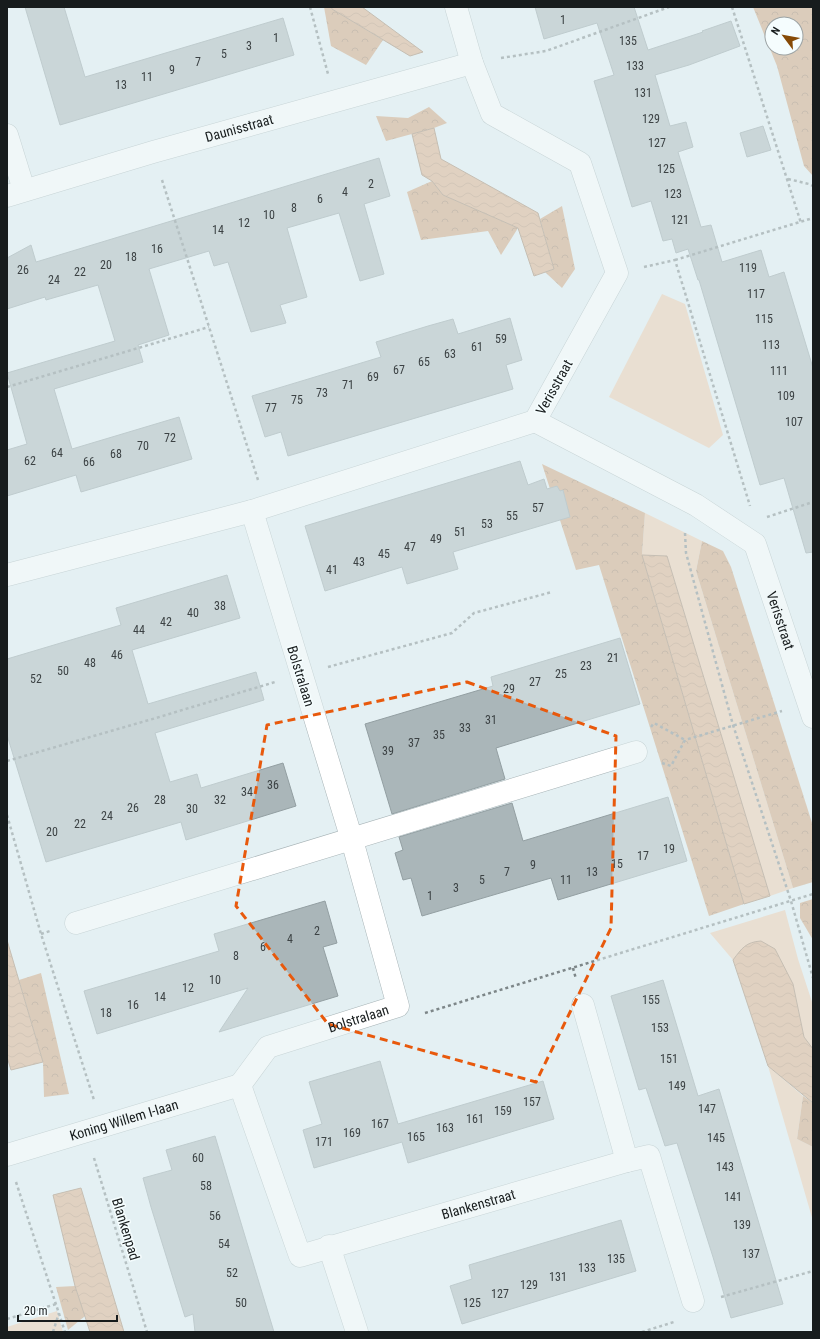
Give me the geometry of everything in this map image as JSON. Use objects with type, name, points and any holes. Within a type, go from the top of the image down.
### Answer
[{"type":"street","points":[[456,7],[472,63],[492,114],[580,163],[616,273]]},
{"type":"street","name":"Daunisstraat","points":[[16,193],[153,152],[472,63]]},
{"type":"street","points":[[7,134],[16,193]]},
{"type":"street","name":"Verisstraat","points":[[616,273],[535,421],[696,505],[755,544],[813,717]]},
{"type":"street","points":[[7,576],[259,509],[535,421]]},
{"type":"street","name":"Bolstralaan","points":[[240,1085],[268,1046],[398,1006],[259,509]]},
{"type":"street","points":[[76,924],[636,752]]},
{"type":"street","points":[[583,1005],[627,1161]]},
{"type":"street","name":"Koning Willem I-laan","points":[[7,1155],[240,1085]]},
{"type":"street","name":"Blankenstraat","points":[[240,1085],[300,1256],[329,1246],[649,1156],[704,1300]]},
{"type":"street","points":[[329,1246],[357,1332]]},
{"type":"path","points":[[310,7],[330,80]]},
{"type":"path","points":[[472,63],[546,51],[668,7]]},
{"type":"path","points":[[732,7],[801,222]]},
{"type":"path","points":[[153,152],[209,326],[259,509]]},
{"type":"path","points":[[787,179],[813,186]]},
{"type":"path","points":[[616,273],[675,260],[813,218]]},
{"type":"path","points":[[675,260],[754,522],[755,544]]},
{"type":"path","points":[[7,387],[209,326]]},
{"type":"path","points":[[754,522],[813,502]]},
{"type":"path","points":[[696,505],[685,525],[686,553],[733,725],[791,901],[813,978]]},
{"type":"path","points":[[685,740],[753,720]]},
{"type":"path","name":"Blankenpad","points":[[7,815],[94,1129],[147,1332]]},
{"type":"path","points":[[398,1006],[416,1016],[813,894]]},
{"type":"path","points":[[7,1155],[65,1332]]},
{"type":"path","points":[[704,1300],[813,1271]]},
{"type":"path","points":[[7,1319],[56,1304]]},
{"type":"path","points":[[53,1332],[59,1313]]},
{"type":"highlighted area","points":[[467,682],[616,736],[611,928],[536,1082],[328,1024],[236,906],[267,725]]},
{"type":"shaded area","points":[[662,294],[685,304],[723,435],[709,448],[609,397]]},
{"type":"shaded area","points":[[645,513],[702,541],[696,571],[793,888],[770,896],[667,556],[642,555]]},
{"type":"shaded area","points":[[785,910],[798,959],[813,1005],[813,1049],[804,1037],[793,984],[741,950],[733,960],[710,933]]},
{"type":"shaded area","points":[[768,1066],[803,1096],[797,1139],[813,1147],[813,1221]]},
{"type":"shaded area","points":[[57,1311],[63,1332],[7,1332],[7,1327]]},
{"type":"green space","points":[[324,7],[329,7],[383,40],[366,65],[331,46]]},
{"type":"green space","points":[[753,7],[813,7],[813,176],[804,166],[773,56],[804,56],[804,16],[764,16],[764,34]]},
{"type":"green space","points":[[429,107],[447,123],[386,141],[376,116],[408,118]]},
{"type":"green space","points":[[432,181],[443,195],[518,228],[501,255],[488,231],[421,240],[407,192]]},
{"type":"green space","points":[[562,206],[575,269],[562,288],[545,272],[554,269],[540,219]]},
{"type":"green space","points":[[542,464],[645,513],[642,555],[744,904],[709,916],[599,565],[576,570]]},
{"type":"green space","points":[[702,541],[723,551],[731,567],[813,826],[813,882],[793,888],[696,571]]},
{"type":"green space","points":[[813,899],[813,940],[800,918],[800,903]]},
{"type":"green space","points":[[41,973],[69,1094],[44,1097],[43,1062],[19,980]]},
{"type":"green space","points":[[803,1096],[813,1103],[813,1147],[797,1139]]},
{"type":"green space","points":[[75,1286],[85,1316],[68,1330],[56,1287]]},
{"type":"water","points":[[331,7],[362,7],[423,52],[410,56]]},
{"type":"water","points":[[434,128],[441,159],[538,213],[554,269],[534,276],[518,228],[443,195],[432,181],[422,175],[412,134]]},
{"type":"water","points":[[642,555],[667,556],[770,896],[744,904]]},
{"type":"water","points":[[7,940],[43,1062],[11,1070],[7,1057]]},
{"type":"water","points":[[761,941],[775,949],[793,984],[804,1037],[813,1049],[813,1103],[768,1066],[733,960],[745,946]]},
{"type":"water","points":[[81,1188],[124,1332],[90,1332],[75,1286],[53,1195]]},
{"type":"building","points":[[25,7],[64,7],[85,77],[283,18],[294,55],[60,125]]},
{"type":"building","points":[[535,7],[634,7],[648,50],[731,21],[740,46],[689,65],[655,75],[670,126],[686,122],[693,147],[678,152],[701,227],[711,225],[722,262],[761,250],[769,277],[784,272],[813,368],[813,552],[806,553],[784,478],[760,485],[699,280],[688,249],[676,253],[672,239],[663,241],[651,201],[632,207],[594,81],[614,75],[597,23],[544,39]]},
{"type":"building","points":[[763,126],[771,150],[747,157],[740,133]]},
{"type":"building","points":[[379,158],[390,196],[364,204],[384,274],[360,281],[339,213],[287,228],[307,297],[280,305],[286,323],[251,332],[228,262],[214,266],[209,251],[149,269],[169,335],[138,345],[143,362],[54,389],[72,449],[179,417],[192,459],[81,492],[76,475],[7,496],[7,450],[27,444],[7,373],[115,341],[98,285],[46,300],[45,297],[7,309],[7,258],[31,245],[36,262]]},
{"type":"building","points":[[510,318],[522,360],[506,365],[513,389],[288,456],[281,432],[265,437],[252,396],[381,357],[376,342],[428,326],[453,319],[458,334]]},
{"type":"building","points":[[520,461],[528,485],[544,479],[547,489],[557,486],[560,491],[563,490],[570,517],[453,552],[458,569],[407,584],[402,567],[325,591],[305,526]]},
{"type":"building","points":[[227,575],[240,618],[132,650],[148,704],[256,672],[264,700],[155,733],[170,782],[197,774],[201,788],[283,763],[296,806],[186,840],[181,822],[46,862],[7,735],[7,659],[121,625],[116,608]]},
{"type":"building","points":[[620,638],[640,704],[496,748],[505,779],[392,814],[365,724],[493,686],[491,677]]},
{"type":"building","points":[[668,797],[687,861],[558,900],[551,878],[422,916],[411,878],[403,880],[395,853],[403,850],[399,837],[512,803],[523,841]]},
{"type":"building","points":[[325,901],[337,943],[323,947],[338,996],[219,1032],[248,988],[97,1034],[84,991],[219,951],[214,934]]},
{"type":"building","points":[[663,980],[698,1096],[719,1089],[783,1304],[731,1318],[677,1143],[665,1146],[646,1088],[639,1090],[611,996]]},
{"type":"building","points":[[380,1061],[398,1124],[543,1081],[554,1119],[408,1163],[402,1142],[314,1168],[303,1130],[322,1124],[309,1082]]},
{"type":"building","points":[[215,1136],[274,1332],[195,1332],[193,1314],[185,1317],[151,1207],[143,1178],[172,1170],[166,1150]]},
{"type":"building","points":[[621,1220],[636,1271],[462,1324],[450,1286],[472,1279],[469,1265]]}]
